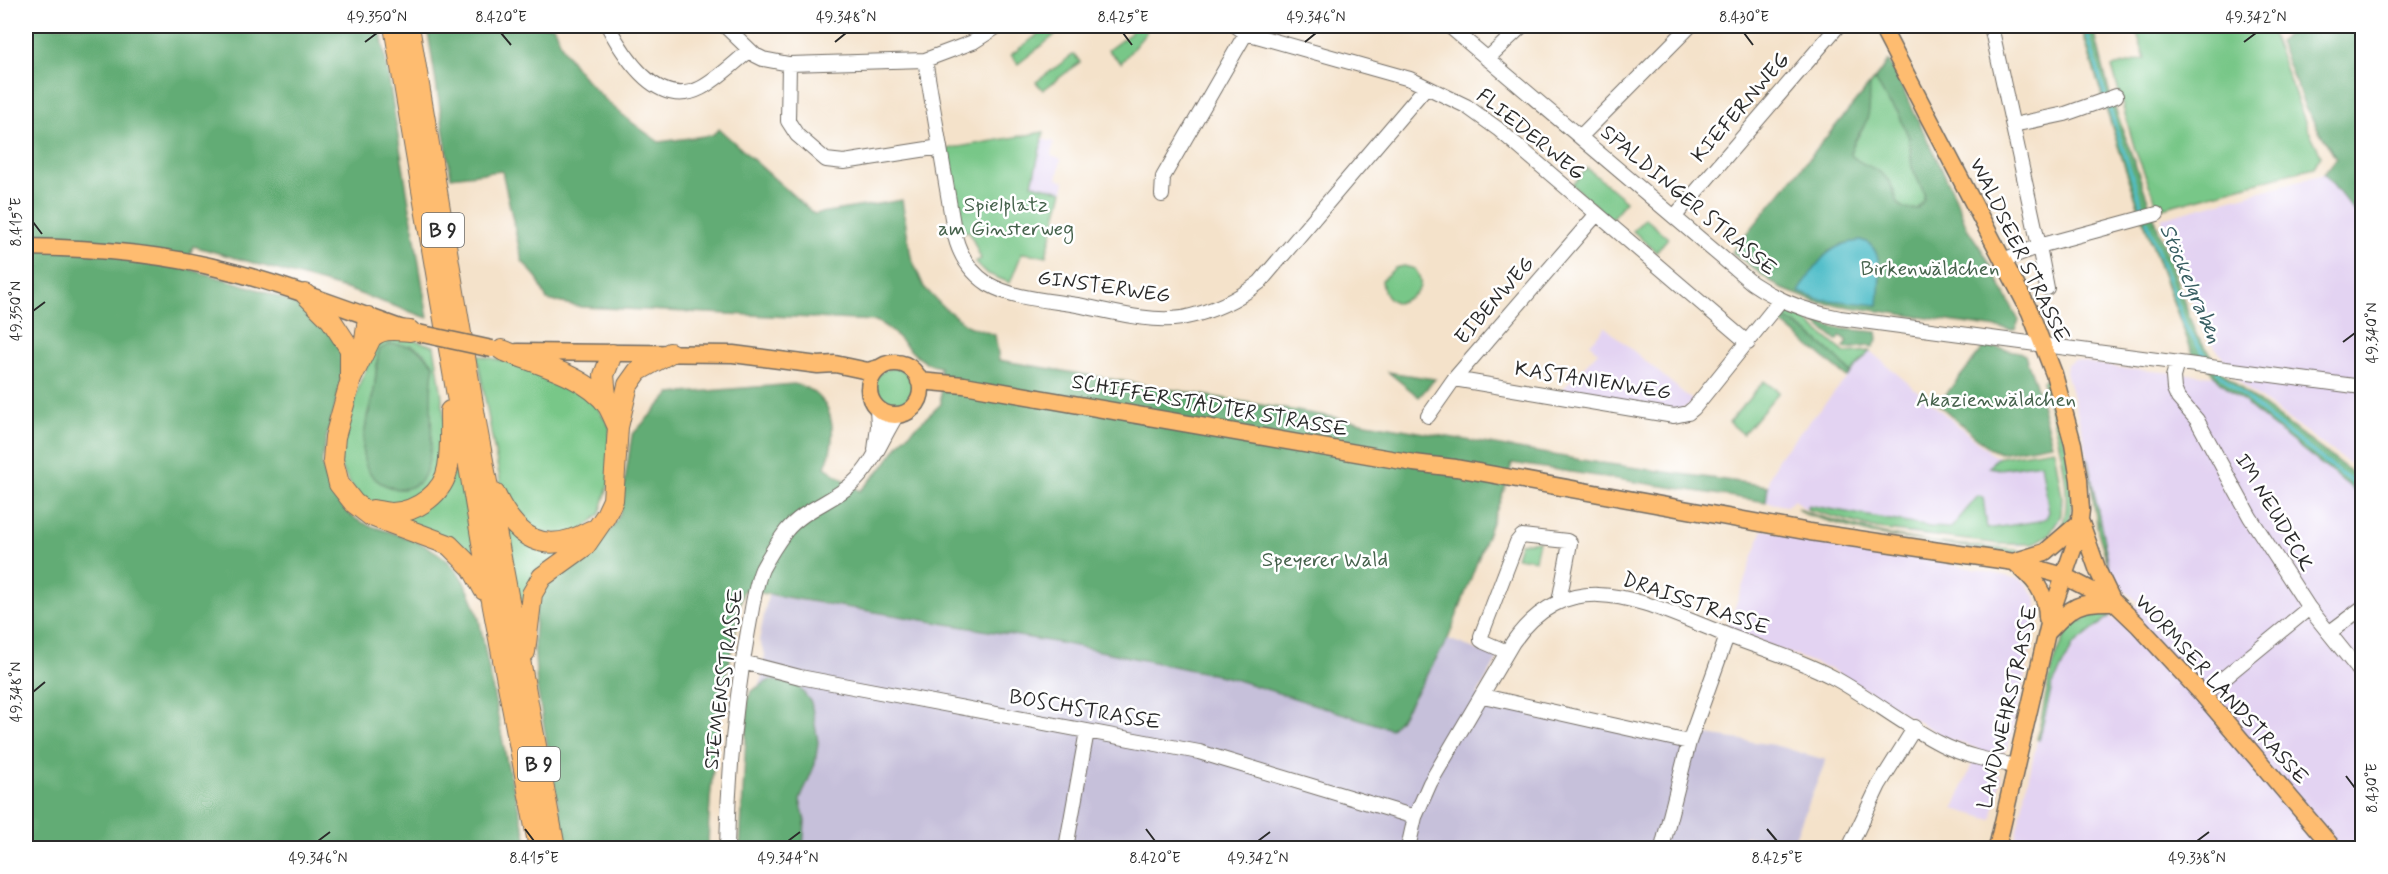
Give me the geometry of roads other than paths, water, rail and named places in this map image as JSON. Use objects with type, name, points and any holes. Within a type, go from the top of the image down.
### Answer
[{"type":"highway","name":"B 9","points":[[394,26],[493,607],[539,849]]},
{"type":"highway","name":"B 9","points":[[409,26],[485,473],[555,849]]},
{"type":"highway","points":[[304,294],[331,320],[356,353]]},
{"type":"highway","points":[[368,316],[356,353],[335,437],[333,460],[339,484],[360,508],[371,516],[449,545],[472,568],[493,607]]},
{"type":"highway","points":[[356,353],[377,332],[386,330],[414,332]]},
{"type":"highway","points":[[497,350],[576,381],[615,404]]},
{"type":"highway","points":[[615,404],[638,371],[670,353]]},
{"type":"highway","points":[[522,679],[532,594],[542,577],[585,546],[600,525],[613,500],[618,427],[615,404],[604,375],[612,354]]},
{"type":"highway","points":[[360,508],[391,513],[416,508],[431,497],[442,483],[448,468],[452,369]]},
{"type":"highway","points":[[485,473],[503,511],[514,526],[539,542],[558,543],[575,540],[600,525]]},
{"type":"main road","name":"WALDSEER STRASSE","points":[[1881,26],[2030,312],[2057,383],[2073,444],[2082,499],[2074,551],[2064,576]]},
{"type":"main road","points":[[26,248],[91,250],[193,262],[304,294],[414,332],[497,350],[612,354],[733,354],[818,365],[835,364],[868,371],[888,364],[902,364],[913,370],[920,381],[919,399],[912,409],[897,415],[883,413],[877,408],[861,383],[818,365]]},
{"type":"main road","points":[[869,393],[871,379],[879,368]]},
{"type":"main road","name":"SCHIFFERSTADTER STRASSE","points":[[920,381],[998,392],[1679,506],[1809,532],[2014,562],[2064,576]]},
{"type":"main road","name":"SCHIFFERSTADTER STRASSE","points":[[919,399],[957,390],[998,392]]},
{"type":"main road","points":[[2080,522],[2098,571],[2114,602],[2077,605],[2046,634],[2046,603],[2041,588],[2014,562],[2045,552],[2080,522]]},
{"type":"main road","name":"WORMSER LANDSTRASSE","points":[[2064,576],[2114,602],[2157,644],[2333,849]]},
{"type":"main road","name":"LANDWEHRSTRASSE","points":[[1997,849],[2046,634],[2064,576]]},
{"type":"street","points":[[608,26],[646,80],[660,90],[674,93],[703,87],[749,51]]},
{"type":"street","points":[[725,26],[749,51],[763,59],[789,64],[925,60],[973,42],[998,26]]},
{"type":"street","name":"SPALDINGER STRASSE","points":[[1449,26],[1752,283],[1780,301],[1840,318],[2362,387]]},
{"type":"street","points":[[1487,59],[1522,26]]},
{"type":"street","points":[[1580,137],[1690,26]]},
{"type":"street","name":"KIEFERNWEG","points":[[1675,216],[1838,26]]},
{"type":"street","points":[[1990,26],[2047,288]]},
{"type":"street","name":"FLIEDERWEG","points":[[1162,195],[1163,177],[1241,29],[1410,79],[1474,111],[1748,343]]},
{"type":"street","name":"GINSTERWEG","points":[[925,60],[958,248],[970,268],[988,283],[1011,294],[1151,318],[1181,318],[1226,305],[1260,282],[1426,87]]},
{"type":"street","points":[[789,64],[788,121],[809,147],[826,160],[844,162],[940,147]]},
{"type":"street","points":[[2013,125],[2065,114],[2110,98]]},
{"type":"street","name":"EIBENWEG","points":[[1428,416],[1454,379],[1596,215]]},
{"type":"street","points":[[2003,260],[2039,246],[2150,215]]},
{"type":"street","name":"KASTANIENWEG","points":[[1454,379],[1674,416],[1681,415],[1694,408],[1780,301]]},
{"type":"street","name":"IM NEUDECK","points":[[2177,363],[2173,377],[2174,389],[2178,398],[2197,420],[2250,517],[2308,608],[2330,632],[2362,674]]},
{"type":"street","name":"SIEMENSSTRASSE","points":[[873,458],[878,426],[877,408]]},
{"type":"street","name":"SIEMENSSTRASSE","points":[[727,849],[730,756],[742,662],[762,571],[774,548],[788,529],[808,512],[853,483],[873,458],[897,415]]},
{"type":"street","points":[[1507,652],[1484,642],[1481,636],[1517,542],[1522,536],[1570,543],[1559,602]]},
{"type":"street","name":"DRAISSTRASSE","points":[[1408,849],[1415,817],[1430,783],[1507,652],[1528,624],[1559,602],[1583,595],[1614,595],[1642,602],[1809,666],[1862,693],[1950,748],[2016,766]]},
{"type":"street","points":[[2202,695],[2308,608]]},
{"type":"street","points":[[2330,632],[2362,608]]},
{"type":"street","points":[[1662,849],[1689,742],[1727,636]]},
{"type":"street","name":"BOSCHSTRASSE","points":[[742,662],[810,679],[1210,755],[1415,817]]},
{"type":"street","points":[[1483,696],[1689,742]]},
{"type":"street","points":[[1849,849],[1880,785],[1914,727]]},
{"type":"street","points":[[1065,849],[1087,731]]},
{"type":"water","points":[[1864,241],[1876,252],[1880,269],[1878,305],[1817,299],[1799,292],[1824,256],[1841,245]]},
{"type":"waterway","name":"Stöckelgraben","points":[[2085,26],[2105,95]]},
{"type":"waterway","name":"Stöckelgraben","points":[[2108,104],[2144,212]]},
{"type":"waterway","name":"Stöckelgraben","points":[[2147,221],[2186,327],[2209,362]]},
{"type":"waterway","name":"Stöckelgraben","points":[[2217,372],[2269,418],[2362,490]]},
{"type":"park label","name":"Spielplatz am Ginsterweg","points":[[1006,216]]},
{"type":"park label","name":"Birkenwäldchen","points":[[1930,268]]},
{"type":"park label","name":"Akazienwäldchen","points":[[1996,399]]},
{"type":"park label","name":"Speyerer Wald","points":[[1325,559]]}]
